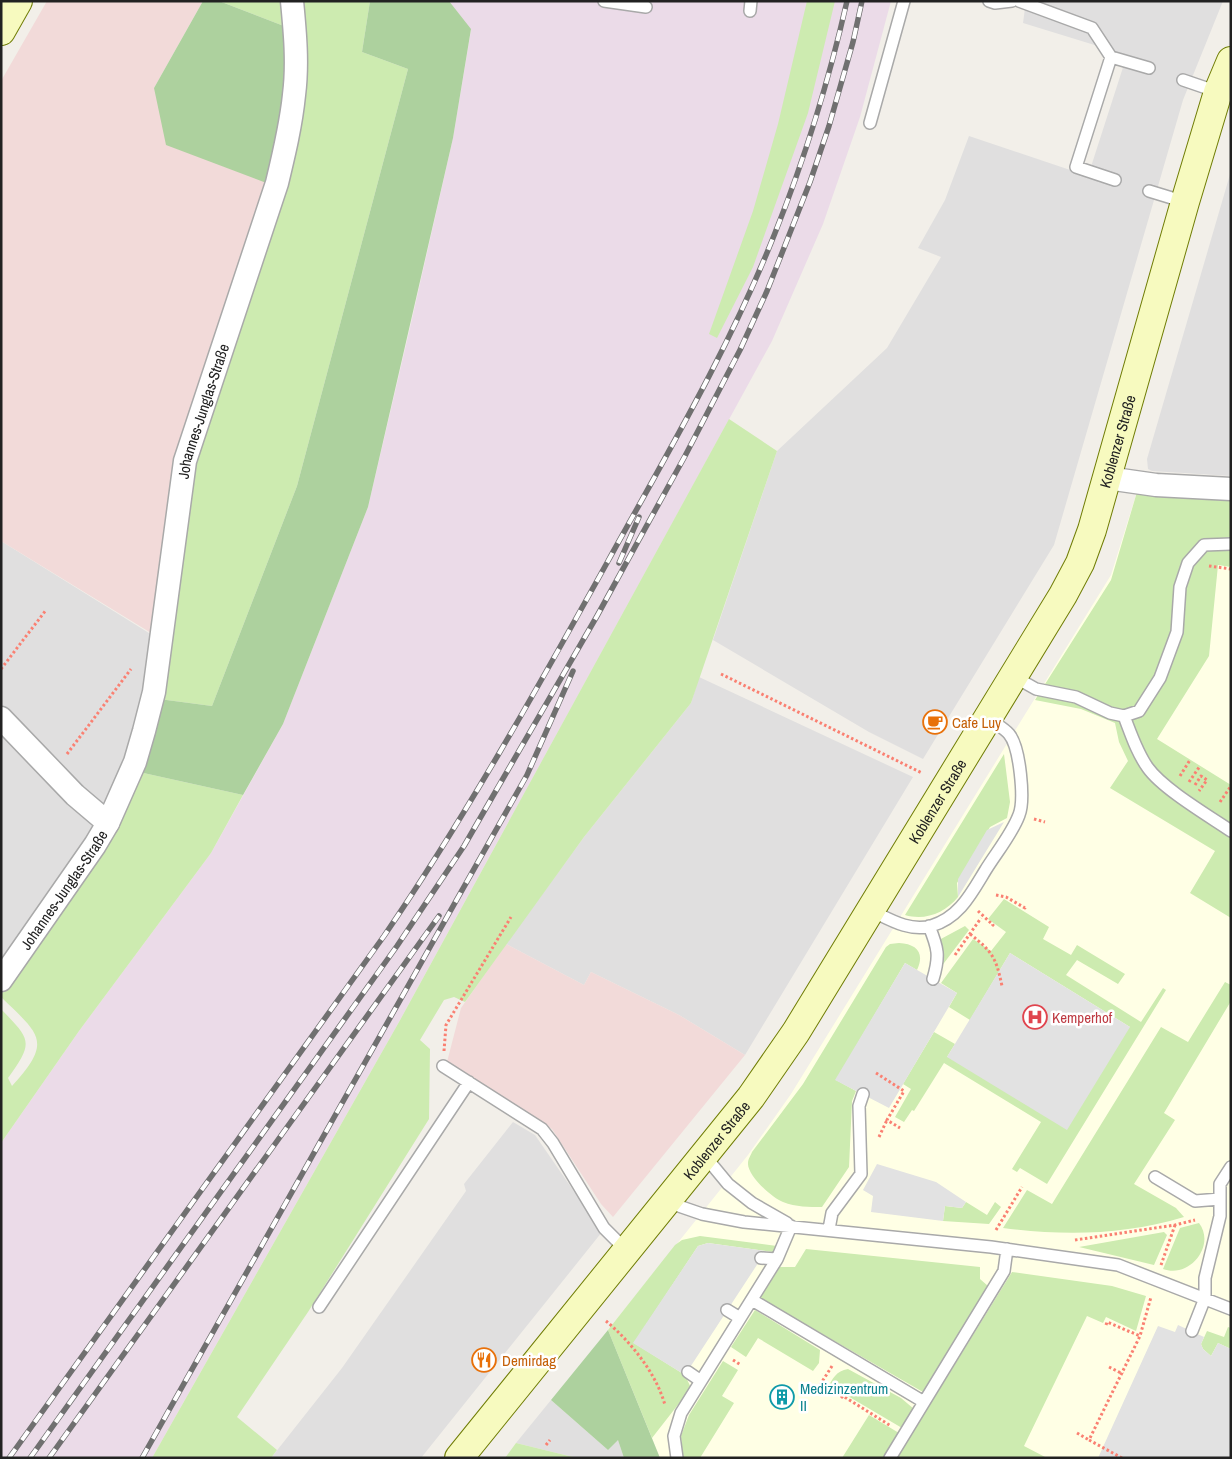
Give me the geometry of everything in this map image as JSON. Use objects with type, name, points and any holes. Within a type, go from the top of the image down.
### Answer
[{"type":"street","points":[[1,30],[18,1]]},
{"type":"street","name":"Johannes-Junglas-Straße","points":[[1,980],[96,845],[108,823],[135,762],[154,692],[185,461],[277,183],[287,141],[294,94],[296,40],[292,1]]},
{"type":"street","name":"Koblenzer Straße","points":[[463,1455],[750,1097],[796,1032],[1063,595],[1080,563],[1107,478],[1185,202],[1218,92],[1231,61]]},
{"type":"street","points":[[1107,478],[1156,485],[1231,489]]},
{"type":"street","name":"Johannes-Junglas-Straße","points":[[1,718],[91,810],[108,823]]},
{"type":"lane","points":[[604,1],[646,8]]},
{"type":"lane","points":[[870,123],[904,1]]},
{"type":"lane","points":[[994,2],[1012,1]]},
{"type":"lane","points":[[1019,1],[1092,28],[1111,57],[1150,68]]},
{"type":"lane","points":[[1111,57],[1076,167],[1114,180]]},
{"type":"lane","points":[[1184,80],[1218,92]]},
{"type":"lane","points":[[1149,191],[1185,202]]},
{"type":"lane","points":[[1014,676],[1042,691],[1076,697],[1110,713],[1124,716],[1139,711],[1160,678],[1177,632],[1180,587],[1188,563],[1204,545],[1231,544]]},
{"type":"lane","points":[[1124,716],[1132,738],[1149,770],[1179,795],[1231,831]]},
{"type":"lane","points":[[870,910],[911,927],[929,926],[956,912],[967,900],[1020,815],[1023,784],[1014,743],[1009,734],[988,718]]},
{"type":"lane","points":[[929,926],[937,945],[939,960],[933,979]]},
{"type":"lane","points":[[442,1066],[536,1124],[547,1135],[599,1220],[627,1251]]},
{"type":"lane","points":[[318,1307],[469,1082]]},
{"type":"lane","points":[[829,1229],[832,1213],[861,1174],[860,1106],[863,1094]]},
{"type":"lane","points":[[704,1155],[728,1184],[752,1203],[791,1226]]},
{"type":"lane","points":[[1192,1331],[1205,1298],[1205,1278],[1220,1216],[1220,1184],[1231,1167]]},
{"type":"lane","points":[[1155,1178],[1195,1201],[1220,1199]]},
{"type":"lane","points":[[667,1202],[702,1214],[744,1222],[829,1229],[1007,1249],[1118,1265],[1231,1308]]},
{"type":"lane","points":[[677,1458],[674,1436],[681,1413],[777,1259],[791,1226]]},
{"type":"lane","points":[[890,1458],[1004,1271],[1007,1249]]},
{"type":"lane","points":[[761,1258],[777,1259]]},
{"type":"lane","points":[[752,1300],[924,1402]]},
{"type":"lane","points":[[727,1310],[740,1318]]},
{"type":"lane","points":[[688,1372],[701,1381]]},
{"type":"path","points":[[1,669],[46,610]]},
{"type":"path","points":[[53,772],[131,669]]},
{"type":"path","points":[[721,674],[922,773]]},
{"type":"path","points":[[996,895],[1006,897],[1025,908],[1026,906]]},
{"type":"path","points":[[442,1066],[446,1025],[510,917]]},
{"type":"path","points":[[933,979],[943,972],[981,918]]},
{"type":"path","points":[[987,920],[993,924],[992,926]]},
{"type":"path","points":[[970,934],[990,949],[999,971],[1002,986]]},
{"type":"path","points":[[876,1073],[904,1091],[887,1120],[900,1128]]},
{"type":"path","points":[[995,1233],[1022,1187]]},
{"type":"path","points":[[1073,1240],[1175,1225],[1198,1219]]},
{"type":"path","points":[[1160,1268],[1175,1225]]},
{"type":"path","points":[[1090,1440],[1140,1336],[1153,1292]]},
{"type":"path","points":[[606,1321],[623,1336],[646,1366],[663,1399],[674,1436]]},
{"type":"path","points":[[1106,1325],[1108,1322],[1140,1336]]},
{"type":"path","points":[[1108,1367],[1123,1374]]},
{"type":"path","points":[[841,1398],[843,1396],[880,1419]]},
{"type":"path","points":[[1077,1433],[1122,1458]]},
{"type":"path","points":[[546,1445],[550,1440]]},
{"type":"shaded area","points":[[47,1],[203,1],[154,88],[269,184],[156,636],[1,541],[1,81]]},
{"type":"shaded area","points":[[449,1],[891,1],[860,117],[823,224],[772,341],[399,1022],[152,1458],[1,1458],[1,1143],[79,1031],[211,853],[283,724],[368,507],[409,332],[453,138],[471,30]]},
{"type":"shaded area","points":[[1026,1],[1223,1],[1183,100],[1054,545],[923,759],[869,732],[713,640],[777,451],[887,348],[941,257],[918,248],[945,200],[969,136],[1088,176],[1127,55],[1023,23]]},
{"type":"shaded area","points":[[1231,171],[1231,476],[1152,471],[1148,469],[1147,459]]},
{"type":"shaded area","name":"Kemperhof","points":[[1137,492],[1231,499],[1231,1458],[660,1458],[608,1330],[748,1155],[791,1094],[1111,575]]},
{"type":"shaded area","points":[[1,541],[165,643],[89,873],[1,995]]},
{"type":"shaded area","points":[[699,677],[913,777],[745,1055],[679,1015],[591,972],[584,985],[506,944],[584,837],[691,703]]},
{"type":"shaded area","points":[[1004,822],[958,897],[958,879],[987,830]]},
{"type":"shaded area","points":[[506,944],[584,985],[591,972],[679,1015],[745,1055],[613,1217],[601,1204],[552,1129],[447,1062],[461,1008]]},
{"type":"shaded area","points":[[1010,953],[1130,1027],[1067,1130],[947,1057]]},
{"type":"shaded area","points":[[905,963],[957,993],[889,1108],[835,1080]]},
{"type":"shaded area","points":[[513,1122],[535,1135],[602,1232],[421,1458],[271,1458],[342,1368],[466,1191],[464,1184]]},
{"type":"shaded area","points":[[877,1164],[936,1182],[966,1202],[962,1208],[945,1206],[943,1221],[871,1212],[873,1196],[863,1190]]},
{"type":"shaded area","points":[[708,1243],[766,1251],[685,1375],[633,1343],[698,1246]]},
{"type":"shaded area","points":[[1178,1325],[1204,1337],[1201,1344],[1203,1349],[1211,1356],[1218,1343],[1231,1349],[1231,1458],[1098,1458],[1158,1326],[1175,1332]]},
{"type":"shaded area","points":[[551,1400],[608,1450],[618,1439],[624,1458],[577,1458],[516,1443]]},
{"type":"green space","points":[[203,1],[219,1],[289,28],[288,91],[269,184],[166,145],[154,88]]},
{"type":"green space","points":[[219,1],[286,1],[289,28]]},
{"type":"green space","points":[[301,1],[370,1],[362,52],[408,69],[297,486],[212,706],[159,699],[189,482],[287,178]]},
{"type":"green space","points":[[370,1],[449,1],[471,29],[453,138],[368,507],[283,724],[243,795],[139,772],[159,699],[212,706],[297,486],[408,69],[362,52]]},
{"type":"green space","points":[[807,1],[835,1],[808,113],[753,267],[717,338],[709,334],[753,211],[778,124]]},
{"type":"green space","points":[[729,419],[777,451],[691,703],[584,837],[465,1002],[454,997],[444,1000],[420,1040],[430,1049],[429,1119],[308,1312],[237,1417],[277,1450],[271,1458],[152,1458],[399,1022]]},
{"type":"green space","points":[[1137,492],[1231,499],[1231,567],[1218,565],[1209,656],[1157,739],[1231,785],[1231,918],[1190,893],[1215,851],[1110,788],[1128,761],[1119,742],[1115,723],[1081,709],[1035,700],[1111,580]]},
{"type":"green space","points":[[1004,754],[1010,802],[1007,818],[990,827],[957,883],[958,897],[953,903],[941,911],[927,916],[912,917],[905,915]]},
{"type":"green space","points":[[139,772],[243,795],[211,853],[79,1031],[1,1143],[1,1009],[18,1028],[26,1042],[22,1056],[8,1078],[12,1086],[25,1071],[37,1048],[32,1030],[1,995],[89,873]]},
{"type":"green space","points":[[1004,899],[1049,927],[1043,939],[1071,955],[1077,945],[1125,974],[1118,984],[1077,960],[1066,975],[1141,1022],[1163,988],[1166,990],[1047,1184],[1020,1168],[1017,1172],[1012,1169],[1041,1122],[944,1063],[914,1111],[912,1110],[904,1122],[895,1117],[911,1089],[903,1084],[934,1032],[955,1044],[947,1057],[1130,1027],[1010,953],[970,1020],[949,1007],[957,993],[941,983],[973,939],[991,951],[1006,932],[988,919]]},
{"type":"green space","points":[[965,926],[969,930],[938,971],[942,963],[939,940]]},
{"type":"green space","points":[[890,944],[911,945],[920,954],[917,970],[905,963],[836,1080],[856,1091],[852,1101],[849,1167],[822,1207],[798,1206],[778,1200],[752,1174],[748,1163],[752,1152],[803,1084],[886,947]]},
{"type":"green space","points":[[1225,982],[1231,985],[1231,1001],[1164,1113],[1175,1120],[1134,1184],[1176,1208],[1184,1217],[1139,1227],[1094,1232],[1026,1231],[1003,1228],[1027,1190],[1052,1204],[1161,1027],[1188,1042]]},
{"type":"green space","points":[[966,1202],[987,1215],[995,1202],[1001,1207],[989,1224],[943,1221],[945,1206],[962,1208]]},
{"type":"green space","points":[[1199,1223],[1204,1241],[1202,1250],[1197,1258],[1191,1265],[1182,1269],[1173,1271],[1163,1269],[1180,1228]]},
{"type":"green space","points":[[1164,1232],[1167,1235],[1154,1265],[1079,1247]]},
{"type":"green space","points":[[700,1236],[777,1246],[773,1252],[708,1243],[698,1246],[634,1343],[685,1375],[691,1388],[652,1438],[608,1330],[675,1245],[682,1240]]},
{"type":"green space","points":[[806,1249],[980,1267],[980,1279],[988,1286],[923,1392],[760,1298],[780,1267],[795,1267]]},
{"type":"green space","points":[[1012,1272],[1112,1286],[1146,1296],[1136,1331],[1106,1317],[1103,1323],[1087,1316],[1024,1446],[1047,1458],[897,1458]]},
{"type":"green space","points":[[755,1310],[820,1350],[819,1363],[813,1371],[758,1338],[746,1357],[731,1347]]},
{"type":"green space","points":[[1228,1327],[1231,1328],[1231,1349],[1218,1343],[1211,1356],[1203,1349],[1201,1344],[1207,1331],[1224,1337]]},
{"type":"green space","points":[[608,1330],[660,1458],[624,1458],[618,1440],[608,1450],[551,1400]]},
{"type":"green space","points":[[723,1361],[738,1370],[722,1396],[734,1403],[700,1458],[683,1458],[681,1436],[689,1415]]},
{"type":"green space","points":[[848,1369],[901,1398],[914,1409],[902,1428],[841,1392],[838,1396],[827,1389],[838,1373]]},
{"type":"green space","points":[[869,1415],[899,1433],[883,1458],[842,1458]]},
{"type":"green space","points":[[516,1443],[577,1458],[505,1458]]},
{"type":"railway","points":[[9,1458],[384,936],[444,845],[528,704],[697,400],[738,317],[786,205],[824,89],[847,1]]},
{"type":"railway","points":[[30,1458],[397,946],[464,846],[597,616],[685,456],[740,350],[767,291],[810,182],[829,126],[853,42],[862,1]]},
{"type":"railway","points":[[619,563],[639,517]]},
{"type":"railway","points":[[142,1458],[527,775],[573,671]]},
{"type":"railway","points":[[49,1458],[439,916]]},
{"type":"place","name":"Cafe Luy","points":[[935,722]]},
{"type":"place","name":"Kemperhof","points":[[1035,1017]]},
{"type":"place","name":"Demirdag","points":[[484,1360]]},
{"type":"place","name":"Medizinzentrum II","points":[[782,1397]]}]
